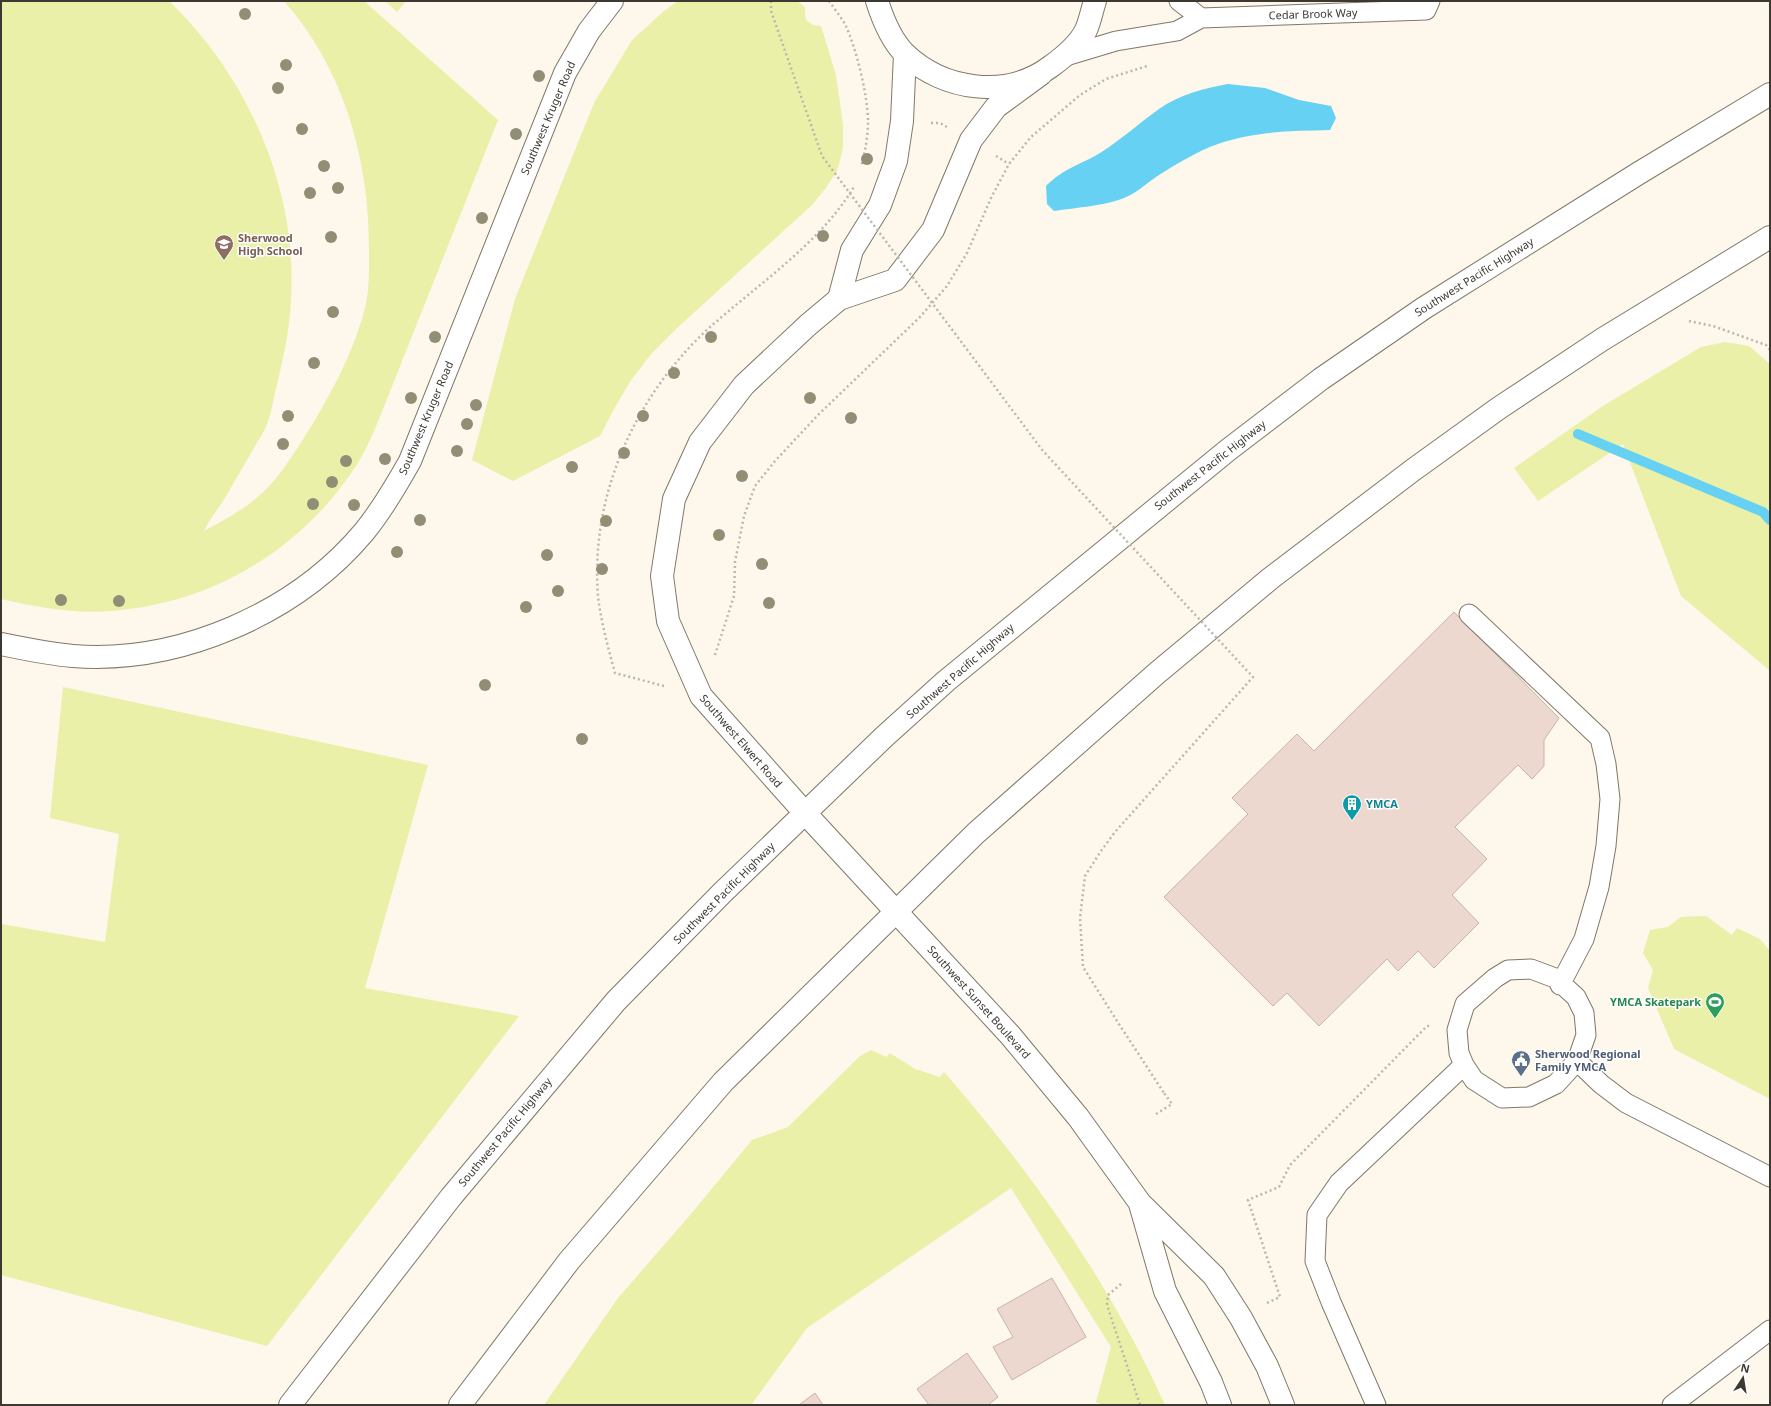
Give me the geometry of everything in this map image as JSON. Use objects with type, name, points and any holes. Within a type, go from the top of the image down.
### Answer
[{"type":"main road","name":"Southwest Kruger Road","points":[[1,644],[54,654],[94,657],[150,652],[187,644],[238,626],[275,606],[317,577],[344,553],[364,532],[396,486],[410,460],[565,73],[589,31],[612,1]]},
{"type":"main road","points":[[877,1],[884,24],[905,54],[934,76],[970,87],[1006,87],[1041,74],[1066,56],[1085,31],[1095,1]]},
{"type":"main road","points":[[839,300],[852,250],[880,205],[896,161],[902,121],[905,54]]},
{"type":"main road","name":"Southwest Elwert Road","points":[[805,813],[701,696],[668,621],[662,576],[674,499],[700,442],[744,385],[808,325],[839,300],[895,280],[933,230],[971,140],[996,107],[1041,74]]},
{"type":"main road","name":"Southwest Pacific Highway","points":[[290,1405],[450,1197],[612,1007],[722,893],[885,736],[946,681],[1228,450],[1321,379],[1424,308],[1639,173],[1770,94]]},
{"type":"main road","points":[[460,1405],[569,1261],[713,1093],[896,910],[976,833],[1157,673],[1271,578],[1413,470],[1499,408],[1603,339],[1770,237]]},
{"type":"main road","name":"Southwest Sunset Boulevard","points":[[805,813],[1010,1035],[1078,1118],[1140,1203],[1214,1276],[1241,1318],[1260,1353],[1284,1405]]},
{"type":"main road","name":"Southwest Sunset Boulevard","points":[[1140,1203],[1165,1291],[1195,1350],[1220,1405]]},
{"type":"lane","points":[[1179,1],[1200,18]]},
{"type":"lane","name":"Cedar Brook Way","points":[[1066,56],[1116,41],[1177,31],[1200,18],[1370,12],[1428,6]]},
{"type":"lane","points":[[1469,614],[1600,738],[1606,764],[1610,799],[1606,846],[1599,887],[1584,939],[1560,985]]},
{"type":"lane","points":[[1531,969],[1554,978],[1560,985],[1576,997],[1584,1013],[1586,1035],[1577,1061],[1556,1084],[1529,1097],[1502,1098],[1474,1080],[1464,1065],[1459,1053],[1457,1030],[1465,1004],[1495,978],[1508,970],[1531,969]]},
{"type":"lane","points":[[1577,1061],[1601,1084],[1626,1103],[1770,1177]]},
{"type":"lane","points":[[1376,1405],[1331,1302],[1315,1261],[1317,1216],[1339,1183],[1464,1065]]},
{"type":"lane","points":[[1672,1405],[1770,1330]]},
{"type":"path","points":[[771,1],[771,11],[822,156],[1043,451],[1253,677],[1115,832],[1085,876],[1080,918],[1084,967],[1172,1104],[1156,1114]]},
{"type":"path","points":[[829,1],[845,24],[857,58],[865,92],[868,121],[865,150],[860,171]]},
{"type":"path","points":[[855,184],[845,202],[826,224],[781,267],[708,329],[677,362],[650,397],[629,434],[613,472],[603,510],[599,549],[598,595],[604,635],[615,673],[701,696],[734,596],[734,562],[744,516],[755,486],[775,460],[818,415],[920,317],[947,286],[967,253],[991,198],[1009,164],[1031,137],[1080,95],[1106,79],[1148,65]]},
{"type":"path","points":[[1647,312],[1713,326],[1766,345],[1770,350]]},
{"type":"path","points":[[1267,1303],[1280,1297],[1248,1200],[1280,1187],[1290,1165],[1427,1026],[1457,1030]]},
{"type":"path","points":[[1121,1284],[1108,1295],[1107,1305],[1140,1405]]},
{"type":"green space","name":"Sherwood High School","points":[[1,1],[169,1],[197,31],[222,64],[244,100],[262,137],[276,177],[286,217],[291,258],[291,300],[288,330],[272,408],[266,427],[204,531],[248,505],[267,489],[287,464],[320,412],[348,358],[366,303],[369,282],[368,215],[358,149],[349,117],[323,56],[305,27],[284,1],[364,1],[498,120],[378,420],[360,460],[335,495],[311,521],[284,545],[255,565],[192,595],[157,604],[122,610],[91,612],[61,610],[1,599]]},
{"type":"green space","points":[[385,1],[406,1],[397,12]]},
{"type":"green space","points":[[678,1],[797,1],[805,7],[806,20],[813,25],[821,26],[836,75],[843,125],[843,148],[837,171],[812,205],[676,329],[652,353],[631,380],[600,436],[513,481],[472,460],[515,299],[594,103],[632,40],[664,11]]},
{"type":"green space","points":[[1725,342],[1749,346],[1770,364],[1770,671],[1681,596],[1623,444],[1538,501],[1514,468],[1603,406],[1701,347]]},
{"type":"green space","points":[[63,687],[428,765],[365,988],[519,1016],[267,1346],[1,1275],[1,924],[105,942],[119,834],[50,818]]},
{"type":"green space","name":"YMCA Skatepark","points":[[1706,916],[1732,935],[1737,928],[1760,939],[1770,951],[1770,1099],[1674,1049],[1648,988],[1653,970],[1643,953],[1650,930],[1668,927],[1681,917]]},
{"type":"green space","points":[[871,1050],[886,1057],[890,1053],[915,1069],[940,1077],[944,1072],[977,1111],[1038,1189],[1094,1272],[1143,1359],[1165,1405],[1103,1405],[1096,1402],[1111,1347],[1011,1188],[807,1328],[751,1405],[544,1405],[618,1298],[691,1214],[752,1140],[788,1127],[860,1056]]},
{"type":"water","points":[[1228,84],[1265,88],[1299,100],[1331,106],[1336,118],[1330,130],[1288,131],[1260,134],[1245,136],[1218,144],[1181,162],[1135,192],[1119,200],[1092,206],[1054,211],[1047,204],[1046,186],[1059,175],[1108,148],[1167,104],[1192,93]]},
{"type":"building","name":"YMCA","points":[[1454,612],[1559,718],[1544,740],[1544,766],[1532,779],[1518,765],[1455,827],[1487,859],[1452,895],[1479,923],[1434,968],[1418,951],[1398,971],[1387,959],[1319,1026],[1287,993],[1273,1006],[1164,897],[1248,814],[1232,798],[1297,734],[1314,751]]},
{"type":"building","points":[[1052,1278],[1086,1337],[1012,1380],[993,1347],[1013,1337],[997,1309]]},
{"type":"building","points":[[967,1353],[998,1397],[988,1405],[929,1405],[917,1389]]},
{"type":"building","points":[[815,1393],[823,1405],[799,1405]]},
{"type":"waterway","points":[[1578,434],[1763,512],[1770,520]]},
{"type":"place","name":"Sherwood High School","points":[[224,261]]},
{"type":"place","name":"YMCA","points":[[1352,821]]},
{"type":"place","name":"YMCA Skatepark","points":[[1715,1019]]},
{"type":"place","name":"Sherwood Regional Family YMCA","points":[[1521,1077]]}]
